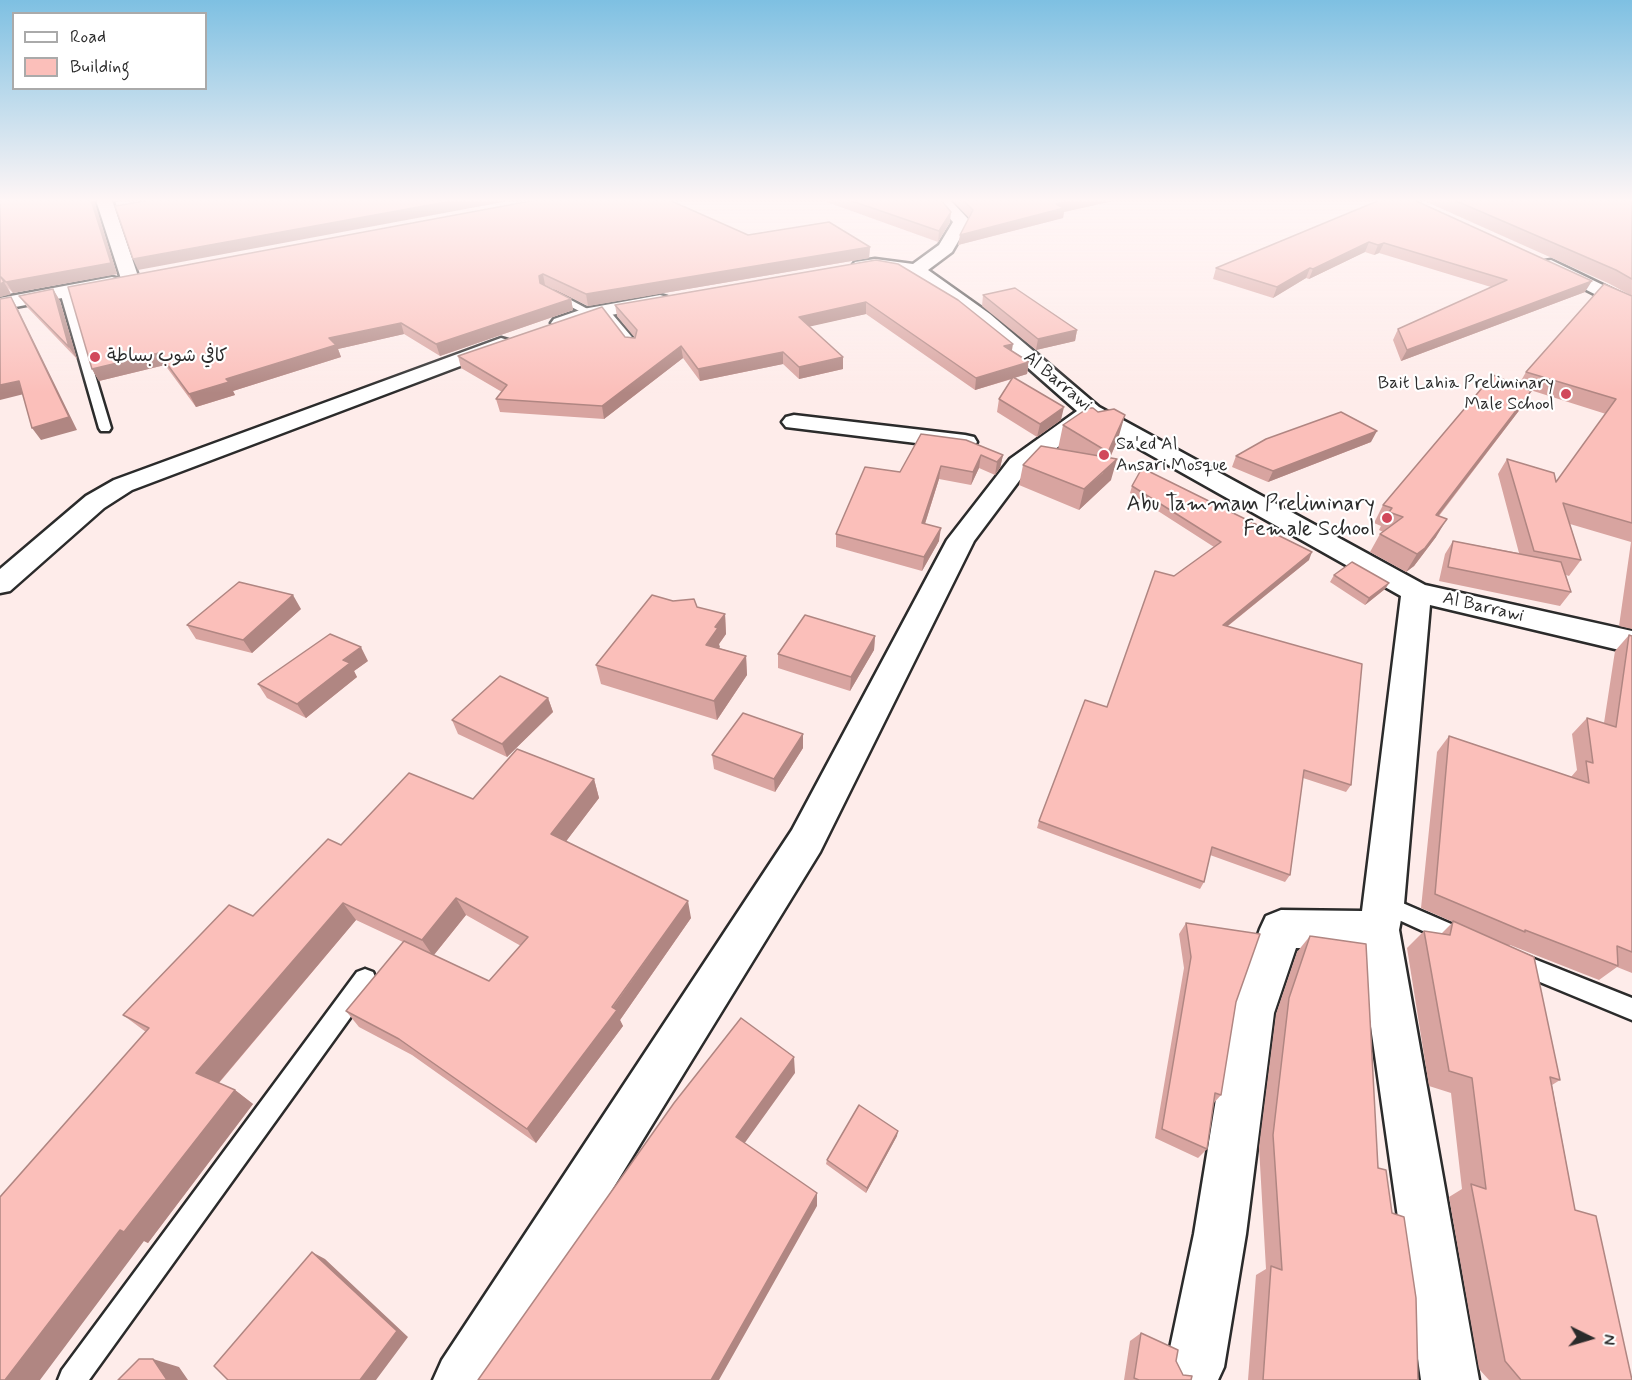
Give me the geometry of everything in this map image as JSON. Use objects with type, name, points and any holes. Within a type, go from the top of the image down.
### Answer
[{"type":"street","points":[[133,264],[136,273]]},
{"type":"street","points":[[840,270],[873,264]]},
{"type":"street","points":[[878,264],[916,270],[924,264]]},
{"type":"street","points":[[1549,264],[1632,307]]},
{"type":"street","name":"Al Barrawi","points":[[916,270],[983,318],[1091,412],[1416,592],[1632,642]]},
{"type":"street","points":[[1561,270],[1632,286]]},
{"type":"street","points":[[0,304],[65,292],[136,273]]},
{"type":"street","points":[[0,292],[136,273]]},
{"type":"street","points":[[537,332],[597,312],[676,298]]},
{"type":"street","points":[[0,584],[95,502],[129,482],[516,339]]},
{"type":"street","points":[[462,1380],[806,841],[961,540],[1001,456],[1091,412]]},
{"type":"street","points":[[794,422],[970,443],[1001,456]]},
{"type":"street","points":[[1416,592],[1381,917],[1450,1380]]},
{"type":"street","points":[[1196,1367],[1220,1234],[1252,1013],[1281,929],[1381,917]]},
{"type":"lane","points":[[546,290],[597,312],[633,345]]},
{"type":"lane","points":[[65,292],[105,428]]},
{"type":"lane","points":[[1381,917],[1480,946]]},
{"type":"lane","points":[[1501,955],[1632,1009]]},
{"type":"lane","points":[[72,1380],[365,979]]},
{"type":"building","points":[[0,264],[103,264],[6,282],[1,277],[4,282],[0,284]]},
{"type":"building","points":[[190,264],[765,264],[586,294],[543,274],[539,276],[540,283],[571,299],[436,344],[401,323],[329,338],[336,345],[226,379],[229,382],[189,394],[159,353],[92,369],[68,287]]},
{"type":"building","points":[[850,264],[899,264],[958,300],[1013,344],[1004,346],[1029,362],[976,378],[866,302],[799,317],[843,357],[799,367],[783,352],[698,369],[681,346],[602,406],[496,399],[507,385],[458,356],[602,307],[625,337],[635,338],[637,330],[615,305]]},
{"type":"building","points":[[1225,264],[1323,264],[1310,268],[1277,287],[1216,268]]},
{"type":"building","points":[[1455,264],[1556,264],[1592,281],[1407,350],[1398,329],[1507,280]]},
{"type":"building","points":[[1603,264],[1632,264],[1632,279]]},
{"type":"building","points":[[1604,284],[1632,296],[1632,523],[1563,503],[1581,560],[1534,551],[1507,459],[1554,473],[1556,482],[1616,399],[1526,372]]},
{"type":"building","points":[[1015,288],[1077,330],[1038,339],[983,295]]},
{"type":"building","points":[[53,289],[69,347],[19,296]]},
{"type":"building","points":[[11,297],[69,417],[32,428],[19,381],[0,385],[0,299]]},
{"type":"building","points":[[1493,375],[1531,391],[1436,515],[1447,519],[1425,548],[1417,554],[1380,534],[1403,517],[1389,512],[1392,508],[1383,505]]},
{"type":"building","points":[[1013,377],[1064,407],[1040,424],[999,399]]},
{"type":"building","points":[[1088,408],[1093,408],[1098,412],[1114,409],[1125,415],[1108,452],[1063,425]]},
{"type":"building","points":[[1341,412],[1377,431],[1273,471],[1236,456],[1266,439]]},
{"type":"building","points":[[921,434],[966,440],[1003,455],[997,462],[981,455],[973,472],[941,466],[922,523],[941,528],[924,557],[836,534],[865,467],[900,472]]},
{"type":"building","points":[[1041,446],[1117,459],[1084,489],[1023,465]]},
{"type":"building","points":[[1142,468],[1312,552],[1223,625],[1362,664],[1351,785],[1304,770],[1290,875],[1212,847],[1204,882],[1039,821],[1085,700],[1107,707],[1155,571],[1174,576],[1221,542],[1132,486]]},
{"type":"building","points":[[1453,541],[1561,562],[1571,592],[1448,567]]},
{"type":"building","points":[[1352,562],[1389,583],[1369,598],[1334,575]]},
{"type":"building","points":[[239,582],[293,595],[243,640],[187,625]]},
{"type":"building","points":[[652,595],[673,601],[694,599],[697,607],[725,614],[706,645],[746,656],[714,701],[596,665]]},
{"type":"building","points":[[805,615],[875,636],[851,677],[778,654]]},
{"type":"building","points":[[330,634],[361,647],[343,660],[350,663],[297,704],[258,684]]},
{"type":"building","points":[[1629,635],[1632,636],[1632,952],[1617,946],[1618,966],[1525,930],[1525,932],[1435,894],[1449,736],[1589,783],[1586,761],[1593,763],[1587,718],[1616,727]]},
{"type":"building","points":[[500,676],[548,698],[502,744],[452,720]]},
{"type":"building","points":[[743,713],[803,734],[774,779],[712,755]]},
{"type":"building","points":[[517,749],[594,779],[551,834],[688,901],[612,1007],[617,1010],[527,1129],[399,1039],[346,1011],[404,941],[489,981],[528,937],[456,898],[422,940],[343,903],[196,1073],[235,1090],[124,1232],[120,1230],[5,1380],[0,1380],[0,1197],[149,1028],[123,1015],[229,905],[253,916],[328,839],[341,845],[409,773],[473,799]]},
{"type":"building","points":[[1453,921],[1534,957],[1560,1080],[1550,1077],[1575,1210],[1596,1216],[1632,1380],[1521,1380],[1505,1361],[1471,1184],[1486,1189],[1472,1078],[1449,1071],[1424,931],[1450,935]]},
{"type":"building","points":[[1186,923],[1260,934],[1236,1002],[1221,1095],[1215,1093],[1207,1149],[1162,1129],[1191,957]]},
{"type":"building","points":[[1310,936],[1366,944],[1378,1168],[1386,1170],[1392,1213],[1404,1217],[1416,1298],[1418,1380],[1263,1380],[1271,1266],[1282,1270],[1273,1135],[1289,998]]},
{"type":"building","points":[[741,1018],[794,1057],[736,1137],[817,1193],[711,1380],[478,1380],[674,1103]]},
{"type":"building","points":[[859,1105],[898,1131],[867,1188],[827,1160]]},
{"type":"building","points":[[312,1252],[397,1331],[360,1380],[228,1380],[214,1366]]},
{"type":"building","points":[[1141,1333],[1178,1350],[1176,1361],[1183,1375],[1192,1376],[1191,1380],[1139,1380],[1134,1378]]},
{"type":"building","points":[[139,1359],[153,1359],[167,1380],[118,1380]]},
{"type":"place","name":"كافي شوب بساطة","points":[[95,357]]},
{"type":"place","name":"Bait Lahia Preliminary Male School","points":[[1566,394]]},
{"type":"place","name":"Sa'ed Al Ansari Mosque","points":[[1104,455]]},
{"type":"place","name":"Abu Tammam Preliminary Female School","points":[[1387,518]]}]
